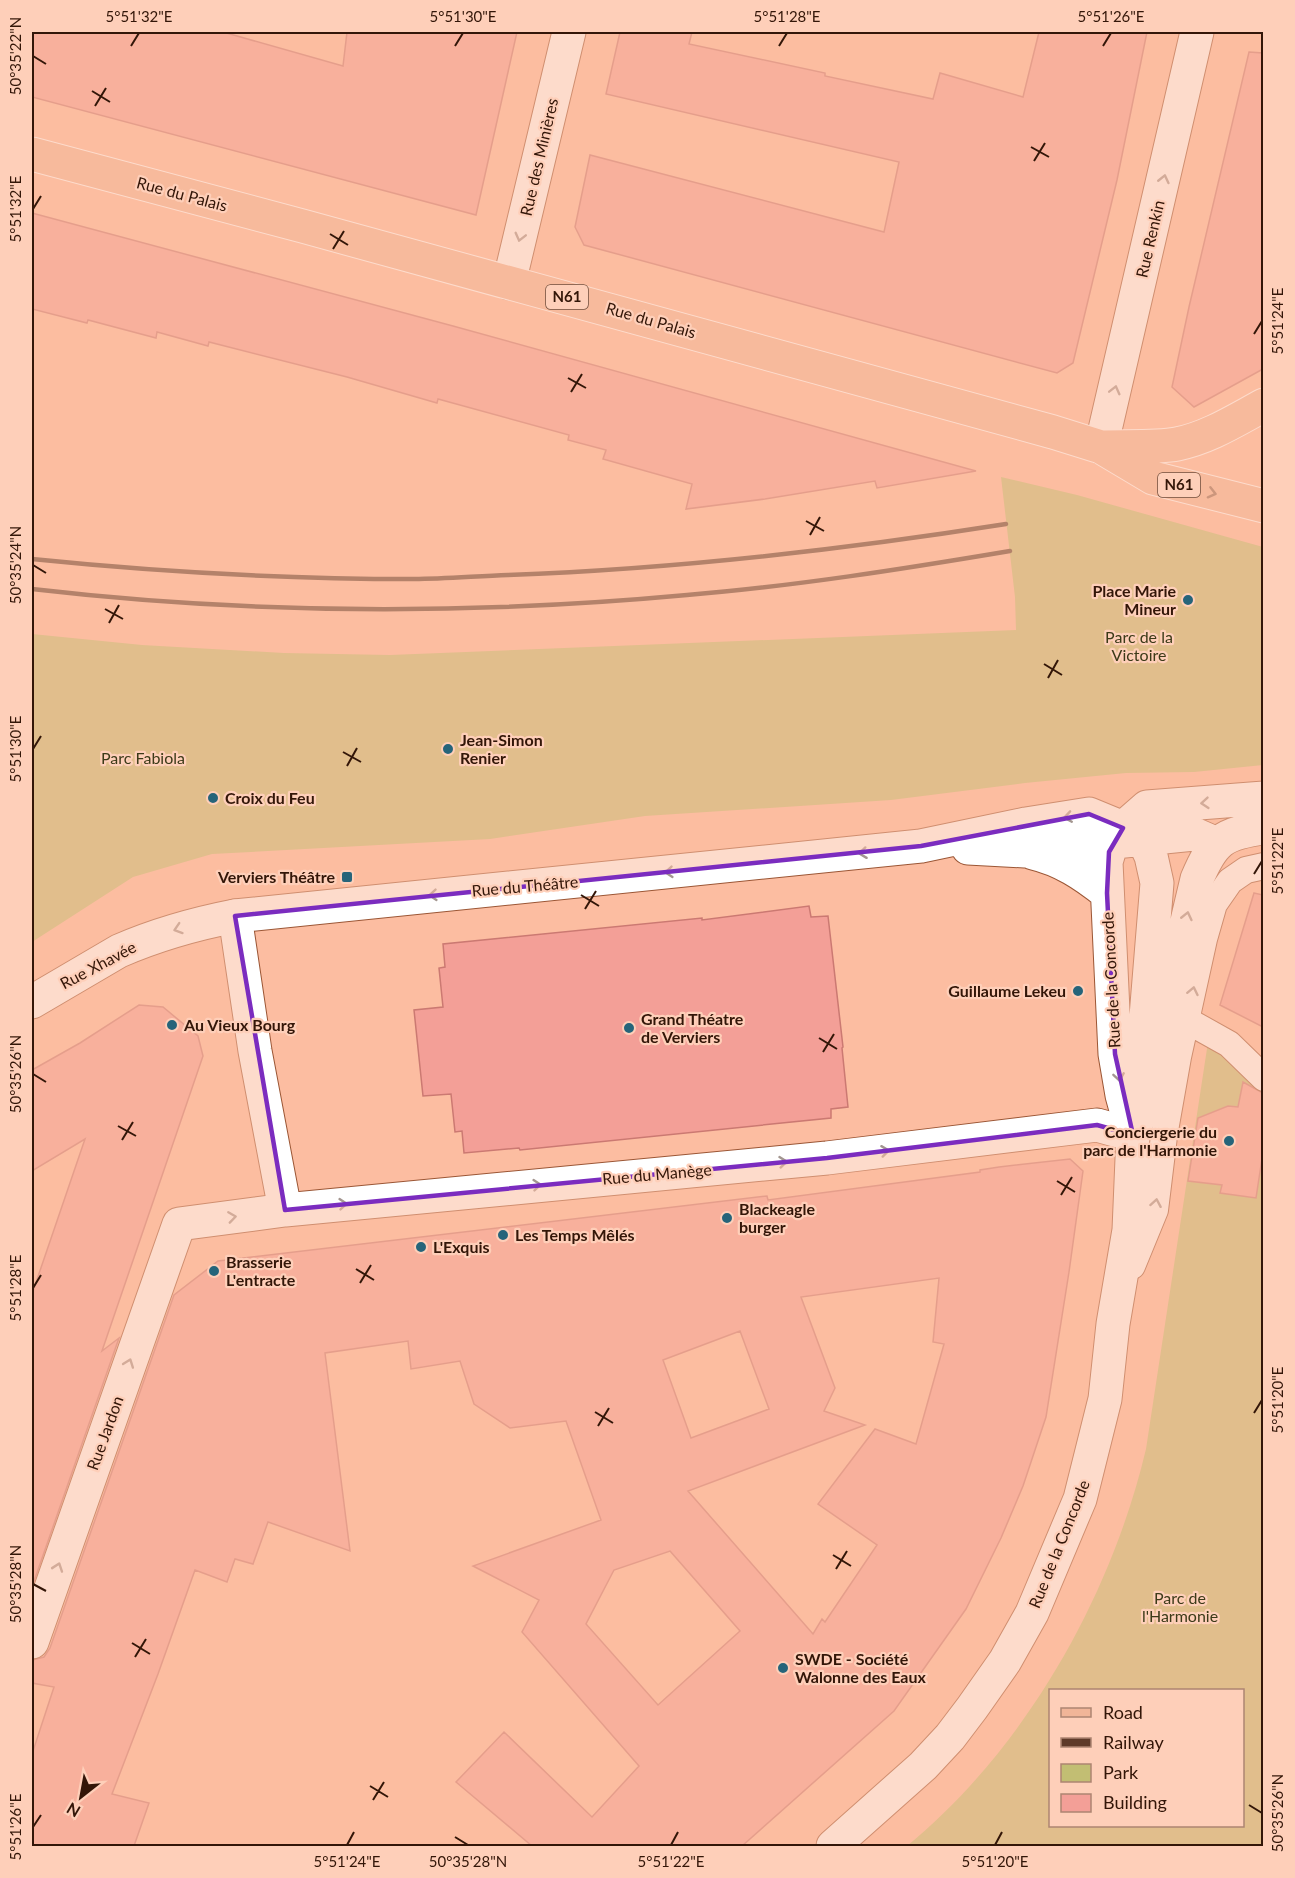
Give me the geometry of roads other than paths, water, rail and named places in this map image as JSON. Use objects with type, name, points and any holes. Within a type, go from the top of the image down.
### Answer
[{"type":"main road","name":"Rue du Palais","points":[[32,154],[407,253],[1101,447],[1153,478],[1263,506]]},
{"type":"main road","name":"N61","points":[[1101,447],[1176,445],[1197,438],[1263,405]]},
{"type":"street","name":"Rue des Minières","points":[[508,283],[568,32]]},
{"type":"street","name":"Rue Renkin","points":[[1101,447],[1197,32]]},
{"type":"street","points":[[1126,836],[1147,807],[1263,798]]},
{"type":"street","points":[[921,846],[1026,824],[1089,814],[1126,836],[1151,856],[1157,883],[1145,1029],[1147,1090]]},
{"type":"street","points":[[1025,851],[1126,836],[1194,834],[1217,844],[1238,831],[1263,828]]},
{"type":"street","name":"Rue de la Concorde","points":[[1126,836],[1106,862],[1115,1054],[1122,1095],[1133,1135]]},
{"type":"street","name":"Rue de la Concorde","points":[[833,1846],[895,1793],[950,1737],[1005,1661],[1032,1613],[1080,1499],[1105,1399],[1110,1343],[1129,1230],[1133,1135],[1147,1090],[1197,879],[1205,860],[1217,844]]},
{"type":"street","points":[[921,846],[1025,851],[1051,857],[1072,867],[1107,893]]},
{"type":"street","name":"Rue du Théâtre","points":[[235,916],[921,846]]},
{"type":"street","points":[[235,916],[255,1051],[285,1210]]},
{"type":"street","name":"Rue Xhavée","points":[[32,1002],[132,945],[183,927],[235,916]]},
{"type":"street","name":"Rue du Manège","points":[[179,1224],[285,1210],[826,1158],[1097,1125],[1133,1135]]},
{"type":"street","name":"Rue Jardon","points":[[32,1642],[179,1224]]},
{"type":"lane","points":[[1119,1297],[1155,1210],[1164,1136],[1186,1020],[1214,904],[1230,881],[1246,870],[1263,866]]},
{"type":"lane","points":[[1186,1020],[1230,1044],[1263,1078]]},
{"type":"railway","points":[[32,559],[223,574],[437,579],[633,568],[758,557],[1006,524]]},
{"type":"railway","points":[[32,589],[113,597],[277,607],[359,609],[524,606],[606,602],[768,587],[1010,551]]},
{"type":"place","name":"Place Marie Mineur","points":[[1188,600]]},
{"type":"place","name":"Jean-Simon Renier","points":[[448,749]]},
{"type":"place","name":"Croix du Feu","points":[[213,798]]},
{"type":"place","name":"Verviers Théâtre","points":[[347,877]]},
{"type":"place","name":"Guillaume Lekeu","points":[[1078,991]]},
{"type":"place","name":"Au Vieux Bourg","points":[[172,1025]]},
{"type":"place","name":"Grand Théatre de Verviers","points":[[629,1028]]},
{"type":"place","name":"Conciergerie du parc de l'Harmonie","points":[[1229,1141]]},
{"type":"place","name":"Blackeagle burger","points":[[727,1218]]},
{"type":"place","name":"Les Temps Mêlés","points":[[503,1235]]},
{"type":"place","name":"L'Exquis","points":[[421,1247]]},
{"type":"place","name":"Brasserie L'entracte","points":[[214,1271]]},
{"type":"place","name":"SWDE - Société Walonne des Eaux","points":[[783,1668]]},
{"type":"park label","name":"Parc de la Victoire","points":[[1139,646]]},
{"type":"park label","name":"Parc Fabiola","points":[[143,758]]},
{"type":"park label","name":"Parc de l'Harmonie","points":[[1180,1607]]}]
